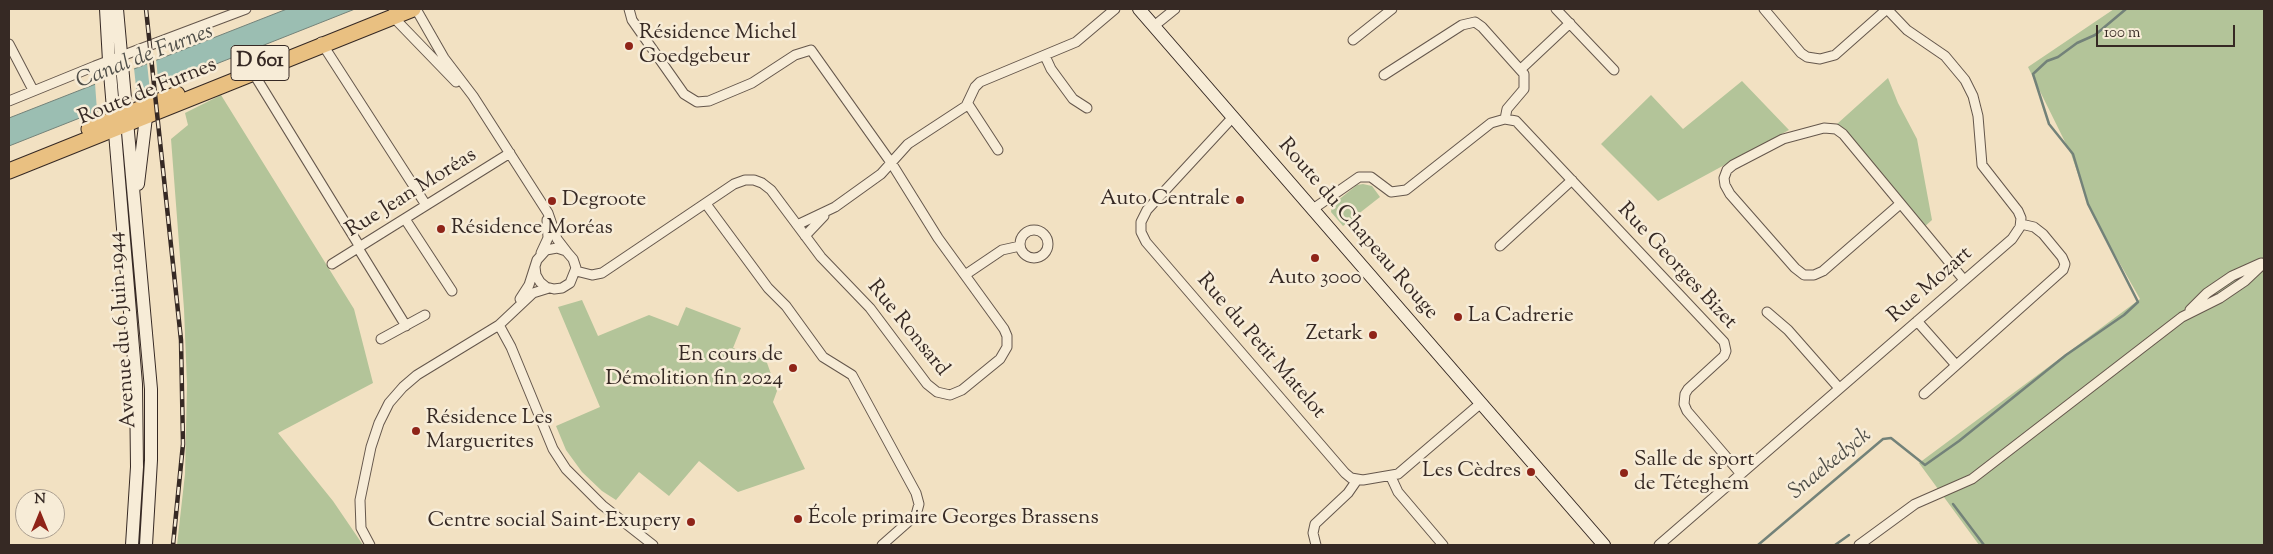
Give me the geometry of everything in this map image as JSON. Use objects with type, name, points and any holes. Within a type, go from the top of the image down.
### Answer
[{"type":"main road","points":[[106,9],[109,66],[121,121]]},
{"type":"main road","points":[[118,9],[122,61],[121,121]]},
{"type":"main road","name":"Route de Furnes","points":[[9,162],[121,121],[394,12],[415,9]]},
{"type":"main road","name":"Route du Chapeau Rouge","points":[[1139,9],[1604,545]]},
{"type":"main road","name":"Route de Furnes","points":[[9,171],[121,121],[146,117],[251,70]]},
{"type":"main road","points":[[136,204],[146,117]]},
{"type":"main road","name":"Avenue du 6 Juin 1944","points":[[121,121],[136,204],[152,389],[152,460],[146,545]]},
{"type":"main road","name":"Avenue du 6 Juin 1944","points":[[121,121],[124,233],[137,400],[137,467],[132,545]]},
{"type":"street","points":[[9,101],[33,90],[122,61],[246,9]]},
{"type":"street","points":[[370,545],[361,528],[360,500],[373,438],[382,415],[396,395],[417,375],[502,322],[533,293],[549,288],[559,289],[567,286],[573,279],[576,271],[574,259],[557,239],[551,218],[479,105],[444,58],[415,9]]},
{"type":"street","name":"Rue Ronsard","points":[[576,271],[595,275],[602,273],[740,182],[757,181],[771,190],[821,257],[882,322],[930,387],[937,392],[945,395],[955,394],[962,390],[1004,353],[1008,343],[1004,329],[929,225],[892,164],[811,50],[795,55],[752,83],[709,101],[697,102],[684,94],[632,20],[629,9]]},
{"type":"street","points":[[805,236],[835,207],[875,179],[892,164],[911,142],[968,104],[975,87],[980,82],[1076,42],[1115,9]]},
{"type":"street","points":[[1154,26],[1175,9]]},
{"type":"street","points":[[1353,40],[1392,9]]},
{"type":"street","points":[[1556,9],[1614,70]]},
{"type":"street","points":[[1764,9],[1801,53],[1807,57],[1820,59],[1835,55],[1887,9],[1907,30],[1941,53],[1964,80],[1972,96],[1978,116],[1982,165],[2018,211],[2021,224],[2034,227],[2043,234],[2062,257],[2063,270],[1924,394]]},
{"type":"street","points":[[394,12],[479,105]]},
{"type":"street","points":[[1313,209],[1359,176],[1371,178],[1391,192],[1406,190],[1491,123],[1505,119],[1507,109],[1524,89],[1525,80],[1521,69],[1482,27],[1477,23],[1470,22],[1384,75]]},
{"type":"street","points":[[1521,69],[1570,23]]},
{"type":"street","points":[[321,42],[426,205]]},
{"type":"street","points":[[9,44],[33,90]]},
{"type":"street","points":[[1045,56],[1048,65],[1073,99],[1087,108]]},
{"type":"street","points":[[251,70],[406,326]]},
{"type":"street","points":[[968,104],[998,150]]},
{"type":"street","name":"Rue du Petit Matelot","points":[[1234,117],[1147,210],[1141,222],[1142,235],[1345,473],[1356,480]]},
{"type":"street","name":"Rue Georges Bizet","points":[[1505,119],[1514,120],[1521,125],[1724,342],[1726,350],[1724,356],[1688,390],[1685,394],[1684,404],[1687,411],[1741,474]]},
{"type":"street","points":[[1900,204],[1823,271],[1808,275],[1797,270],[1756,224],[1726,188],[1724,178],[1727,170],[1733,165],[1779,141],[1796,134],[1831,128],[1843,134],[1964,280]]},
{"type":"street","name":"Rue Jean Moréas","points":[[332,264],[510,153]]},
{"type":"street","points":[[1500,246],[1572,180]]},
{"type":"street","points":[[706,204],[768,288],[789,309],[823,357],[846,369],[855,379],[916,493],[919,504],[916,515],[882,545]]},
{"type":"street","points":[[502,322],[527,289],[548,236],[543,205]]},
{"type":"street","points":[[797,225],[835,207]]},
{"type":"street","points":[[405,219],[452,291]]},
{"type":"street","name":"Rue Mozart","points":[[1659,545],[2012,239],[2021,224]]},
{"type":"street","points":[[965,275],[1002,250],[1020,246]]},
{"type":"street","points":[[541,254],[554,248],[567,252]]},
{"type":"street","points":[[1859,545],[1915,504],[1972,479],[2182,317],[2220,283],[2240,271],[2264,262]]},
{"type":"street","points":[[535,267],[538,280],[549,288]]},
{"type":"street","points":[[1767,312],[1788,330],[1839,388]]},
{"type":"street","points":[[382,339],[425,315]]},
{"type":"street","points":[[1917,321],[1956,365]]},
{"type":"street","points":[[502,322],[553,449],[566,469],[602,505],[653,545]]},
{"type":"street","points":[[1316,545],[1313,533],[1315,524],[1348,493],[1356,480],[1391,477],[1404,471],[1482,403]]},
{"type":"street","points":[[1391,477],[1398,492],[1443,545]]},
{"type":"green space","points":[[2114,9],[2264,9],[2264,545],[1979,545],[1919,463],[2140,299],[2092,214],[2071,154],[2028,67]]},
{"type":"green space","points":[[1888,78],[1898,103],[1917,139],[1932,220],[1923,228],[1837,124]]},
{"type":"green space","points":[[1742,81],[1789,130],[1658,201],[1601,144],[1651,95],[1683,129]]},
{"type":"green space","points":[[221,95],[354,309],[373,383],[278,433],[333,501],[363,545],[177,545],[185,474],[187,385],[184,309],[171,139],[188,125],[185,113]]},
{"type":"green space","points":[[1357,185],[1372,186],[1380,197],[1343,226],[1331,212],[1332,205]]},
{"type":"green space","points":[[582,300],[598,336],[649,315],[678,326],[686,307],[741,328],[733,348],[766,360],[777,391],[773,402],[805,469],[738,492],[699,461],[669,496],[639,472],[616,500],[602,491],[582,472],[566,450],[556,426],[600,407],[558,307]]},
{"type":"water","points":[[287,9],[355,9],[9,146],[9,118]]},
{"type":"pier","points":[[156,59],[159,88],[150,91],[147,63]]},
{"type":"pier","points":[[134,68],[137,96],[97,111],[95,83]]},
{"type":"waterway","points":[[1758,545],[1883,439],[1891,438],[1925,465],[1959,441],[2066,355],[2124,315],[2138,302],[2088,204],[2073,154],[2049,124],[2033,74],[2047,61],[2058,57],[2077,43],[2095,35],[2126,9]]},
{"type":"waterway","name":"Snaekedyck","points":[[1953,504],[1984,545]]},
{"type":"waterway","points":[[1835,545],[1849,535]]},
{"type":"railway","points":[[146,9],[181,340],[183,444],[173,545]]},
{"type":"place","name":"Résidence Michel Goedgebeur","points":[[629,46]]},
{"type":"place","name":"Auto Centrale","points":[[1240,200]]},
{"type":"place","name":"Degroote","points":[[552,201]]},
{"type":"place","name":"Résidence Moréas","points":[[441,229]]},
{"type":"place","name":"Auto 3000","points":[[1315,258]]},
{"type":"place","name":"La Cadrerie","points":[[1458,317]]},
{"type":"place","name":"Zetark","points":[[1373,335]]},
{"type":"place","name":"En cours de Démolition fin 2024","points":[[793,368]]},
{"type":"place","name":"Résidence Les Marguerites","points":[[416,431]]},
{"type":"place","name":"Les Cèdres","points":[[1531,472]]},
{"type":"place","name":"Salle de sport de Téteghem","points":[[1624,473]]},
{"type":"place","name":"École primaire Georges Brassens","points":[[798,519]]},
{"type":"place","name":"Centre social Saint-Exupery","points":[[691,522]]},
{"type":"water label","name":"Canal de Furnes","points":[[145,58]]}]
